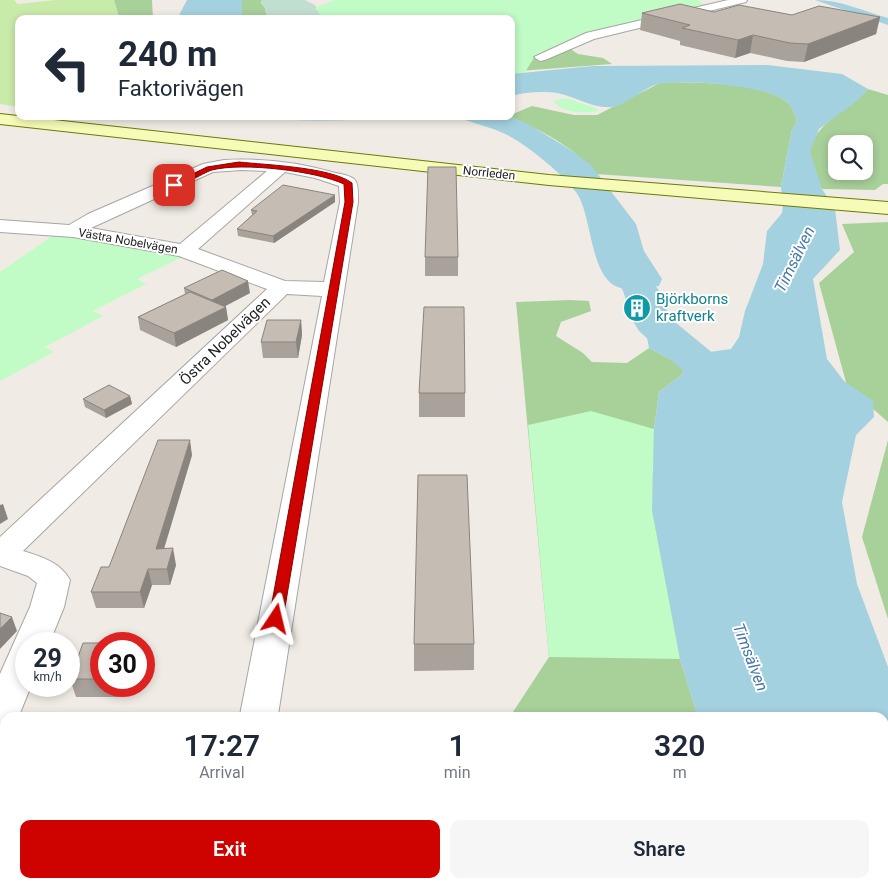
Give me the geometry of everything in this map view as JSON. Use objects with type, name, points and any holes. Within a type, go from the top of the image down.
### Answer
[{"type":"street","points":[[700,0],[712,6]]},
{"type":"street","points":[[540,57],[590,36],[742,0]]},
{"type":"street","name":"Norrleden","points":[[0,118],[15,118]]},
{"type":"street","name":"Norrleden","points":[[45,120],[549,180],[888,208]]},
{"type":"street","name":"Västra Nobelvägen","points":[[73,231],[94,218],[210,168],[239,164],[321,174],[348,183],[349,202],[332,289]]},
{"type":"street","points":[[184,251],[280,168]]},
{"type":"street","name":"Västra Nobelvägen","points":[[0,226],[73,231],[184,251]]},
{"type":"street","name":"Östra Nobelvägen","points":[[0,555],[282,287],[184,251]]},
{"type":"street","points":[[260,712],[332,289],[300,290],[282,287]]},
{"type":"street","points":[[0,555],[39,568],[54,580],[47,607],[36,632]]},
{"type":"street","points":[[2,712],[15,681]]},
{"type":"green space","points":[[0,0],[14,0],[18,4],[56,0],[114,0],[118,15],[15,15],[15,106],[0,104]]},
{"type":"green space","points":[[114,0],[152,0],[153,15],[118,15]]},
{"type":"green space","points":[[242,0],[262,0],[261,3],[265,8],[266,15],[242,15]]},
{"type":"green space","points":[[262,0],[305,0],[315,5],[320,14],[266,15],[265,8],[261,3]]},
{"type":"green space","points":[[335,0],[698,0],[705,5],[563,43],[566,44],[535,56],[524,74],[515,74],[515,15],[319,15],[320,14],[315,8]]},
{"type":"green space","points":[[515,35],[569,48],[578,54],[603,58],[612,64],[519,71],[515,52]]},
{"type":"green space","points":[[662,82],[709,83],[761,90],[775,95],[789,104],[797,122],[792,129],[781,187],[596,174],[578,155],[567,147],[544,133],[515,119],[515,113],[532,106],[574,115],[597,115]]},
{"type":"green space","points":[[868,89],[888,95],[888,184],[883,184],[875,190],[822,189],[810,151],[818,133]]},
{"type":"green space","points":[[565,98],[596,108],[598,111],[574,112],[562,108],[553,101]]},
{"type":"green space","points":[[888,222],[888,422],[847,386],[819,283],[854,252],[842,224]]},
{"type":"green space","points":[[55,234],[126,245],[182,257],[137,279],[146,284],[93,311],[103,316],[45,347],[54,352],[0,381],[0,272]]},
{"type":"green space","points":[[589,301],[591,311],[561,322],[556,336],[583,353],[592,362],[627,363],[649,348],[679,364],[684,373],[659,392],[654,429],[652,510],[680,659],[696,712],[513,712],[549,657],[516,302]]},
{"type":"green space","points":[[591,411],[654,429],[652,510],[680,659],[549,657],[528,425]]},
{"type":"green space","points":[[888,440],[888,619],[862,537]]},
{"type":"water","points":[[187,0],[242,0],[242,15],[179,15]]},
{"type":"water","points":[[815,0],[843,4],[888,18],[888,25]]},
{"type":"water","name":"Timsälven","points":[[768,65],[842,74],[868,89],[857,101],[819,129],[810,151],[822,189],[835,209],[840,250],[813,279],[827,359],[844,381],[873,401],[874,417],[856,435],[842,502],[857,584],[888,667],[888,712],[696,712],[680,659],[652,510],[654,429],[659,392],[684,373],[679,364],[649,348],[645,326],[663,326],[678,339],[688,338],[702,353],[731,349],[739,337],[745,311],[763,264],[767,231],[782,213],[781,187],[792,129],[797,122],[791,107],[777,96],[763,91],[709,83],[676,82],[657,84],[612,107],[598,106],[552,92],[515,95],[515,74],[593,66]]},
{"type":"water","points":[[515,119],[528,124],[590,164],[636,224],[644,251],[662,279],[659,286],[625,289],[611,283],[597,261],[582,202],[563,177],[513,138],[499,131],[465,120]]},
{"type":"water","points":[[290,120],[351,120],[311,121]]},
{"type":"building","points":[[680,4],[714,12],[739,5],[792,15],[819,6],[880,17],[808,44],[790,43],[753,35],[738,40],[682,28],[690,25],[642,13]]},
{"type":"building","points":[[428,167],[456,167],[458,257],[425,257]]},
{"type":"building","points":[[283,185],[335,195],[273,236],[237,229],[257,211],[251,210]]},
{"type":"building","points":[[222,270],[248,281],[212,300],[184,288]]},
{"type":"building","points":[[190,292],[226,307],[174,333],[138,317]]},
{"type":"building","points":[[424,307],[464,307],[465,393],[419,393]]},
{"type":"building","points":[[267,320],[301,320],[296,342],[261,342]]},
{"type":"building","points":[[109,385],[130,396],[104,410],[83,399]]},
{"type":"building","points":[[158,440],[190,440],[156,549],[173,548],[167,569],[148,569],[140,592],[91,592],[101,567],[109,567]]},
{"type":"building","points":[[418,475],[467,475],[474,644],[414,644]]},
{"type":"building","points":[[0,613],[12,617],[0,629]]},
{"type":"building","points":[[83,643],[90,643],[90,679],[80,679],[80,651]]},
{"type":"waterway","points":[[607,234],[641,291],[653,323],[705,368]]},
{"type":"place","name":"Björkborns kraftverk","points":[[637,308]]},
{"type":"route","points":[[174,185],[210,168],[239,164],[314,172],[335,177],[348,183],[350,190],[276,619]]}]
